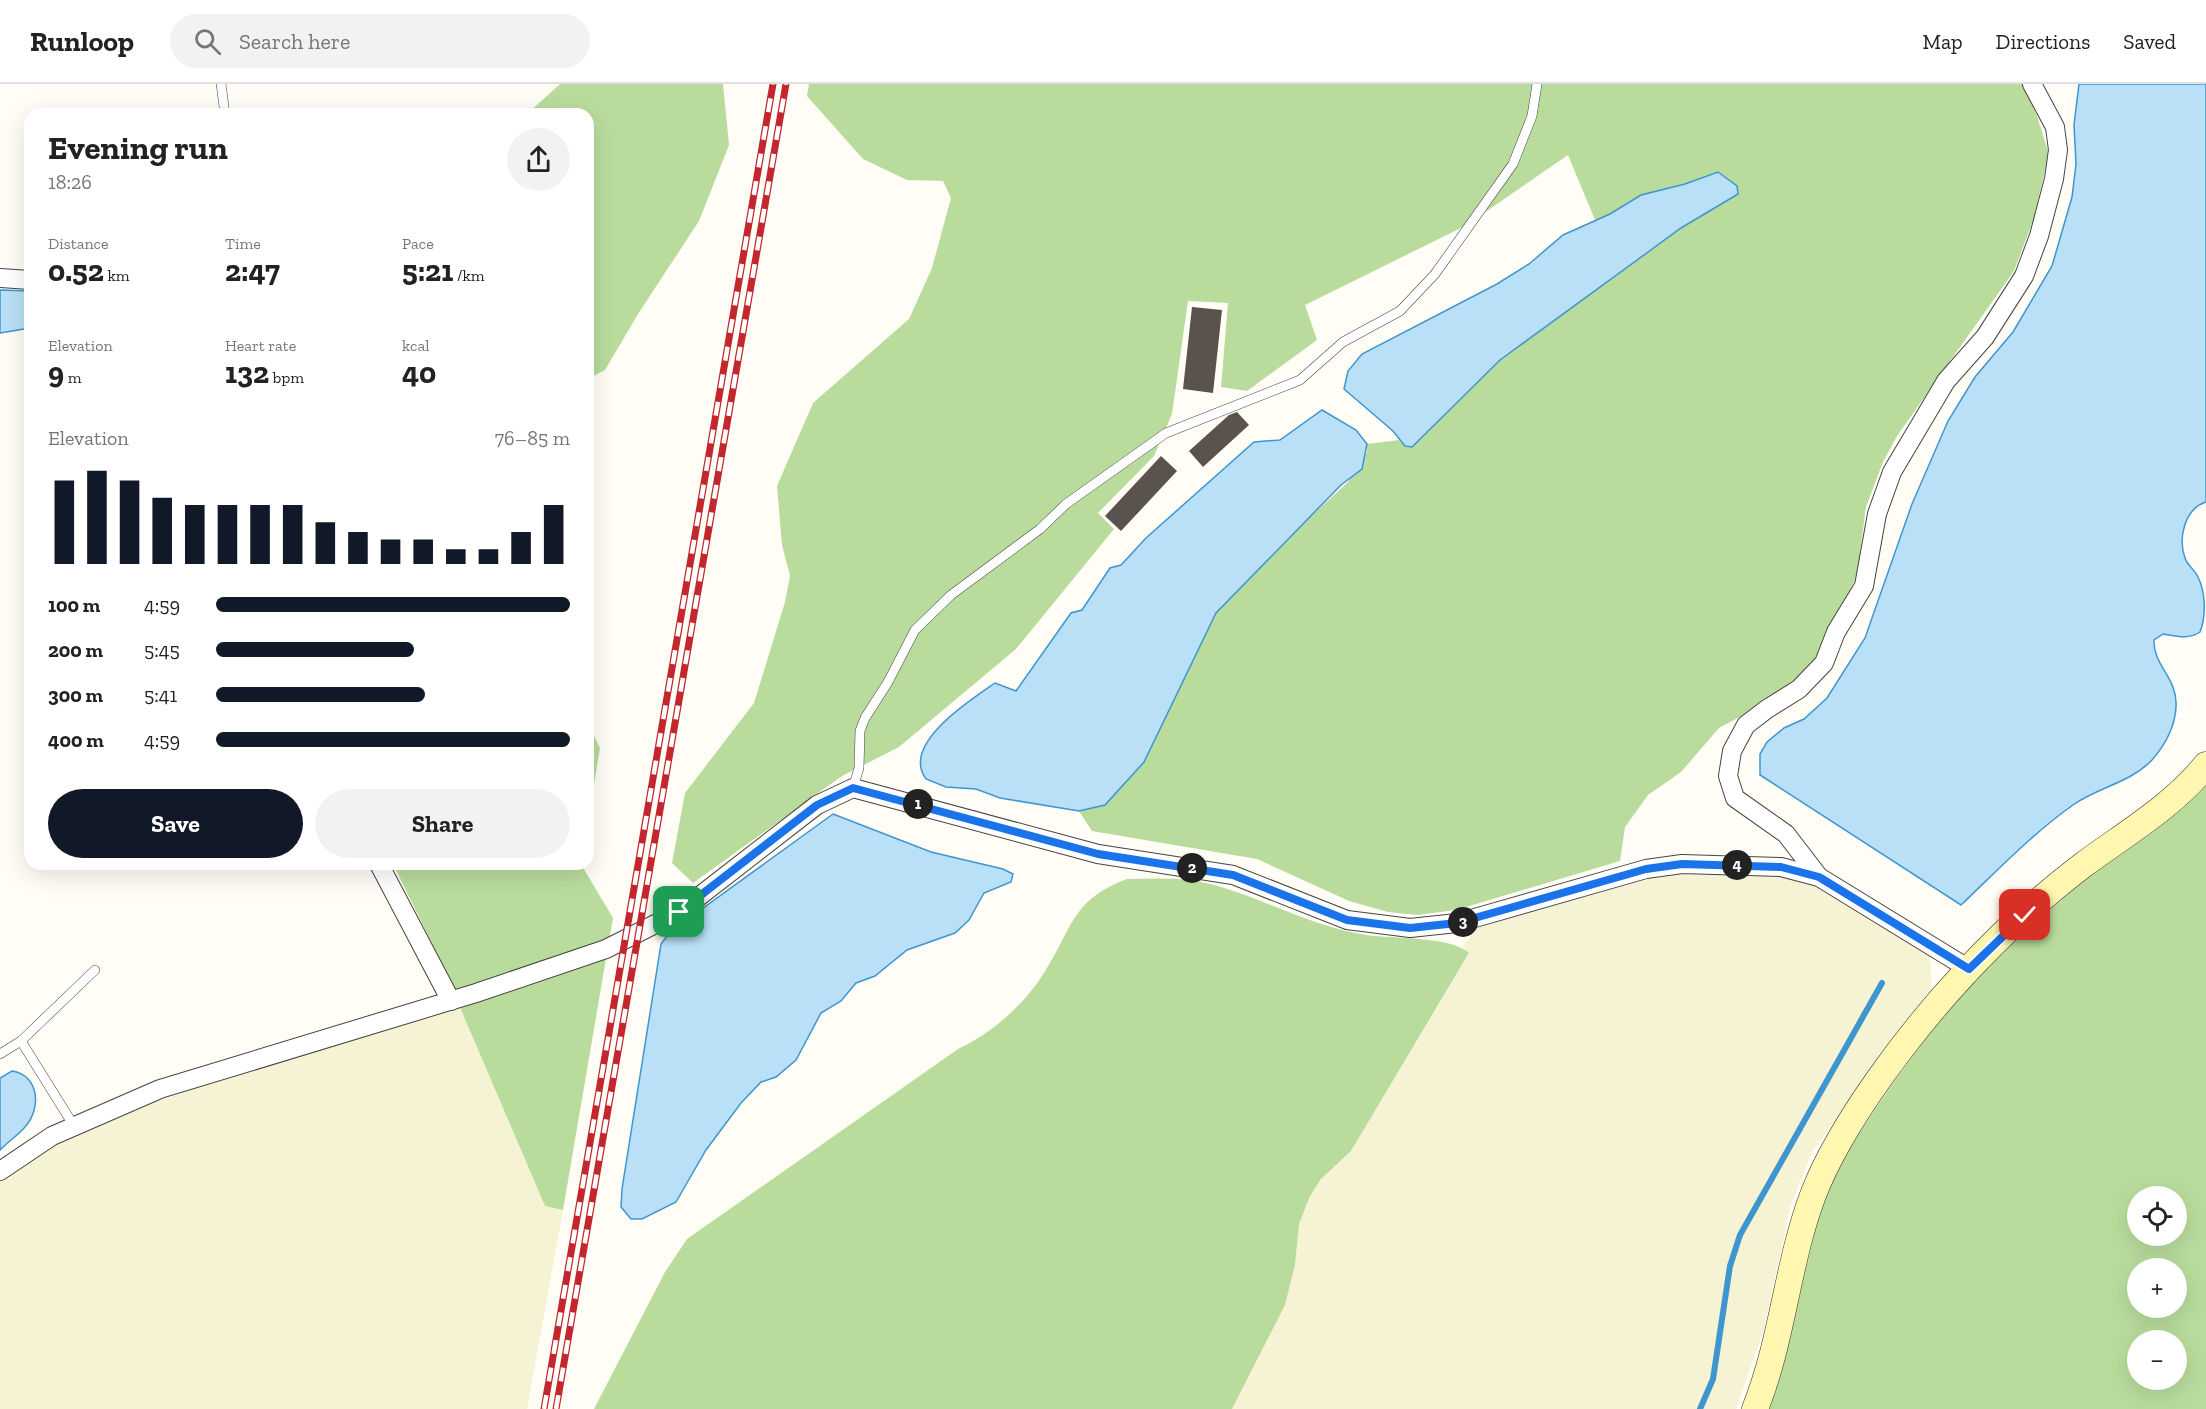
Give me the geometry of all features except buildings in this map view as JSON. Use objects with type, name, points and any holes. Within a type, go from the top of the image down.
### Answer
[{"type":"street","points":[[1819,877],[1786,834],[1735,798],[1728,776],[1732,751],[1746,725],[1799,689],[1824,663],[1836,632],[1864,586],[1877,514],[1892,472],[1946,381],[1985,337],[2024,276],[2048,202],[2058,150],[2055,127],[2032,84]]},
{"type":"street","points":[[0,278],[24,280]]},
{"type":"street","points":[[1755,1409],[1770,1371],[1802,1230],[1826,1166],[1844,1133],[1885,1073],[1932,1011],[1969,969],[2060,884],[2143,822],[2180,791],[2206,765]]},
{"type":"street","points":[[0,1171],[52,1136],[160,1089],[451,1001],[606,949],[679,912],[817,805],[853,788],[1098,854],[1233,875],[1347,920],[1410,928],[1457,923],[1646,869],[1682,864],[1773,866],[1819,877],[1969,969]]},
{"type":"street","points":[[382,870],[451,1001]]},
{"type":"lane","points":[[221,84],[224,108]]},
{"type":"lane","points":[[853,788],[858,768],[860,731],[865,718],[888,682],[915,630],[951,595],[1040,529],[1066,504],[1166,433],[1300,380],[1343,342],[1400,311],[1435,274],[1513,164],[1532,116],[1537,84]]},
{"type":"lane","points":[[0,1054],[21,1041],[95,970]]},
{"type":"lane","points":[[21,1041],[74,1125]]},
{"type":"shaded area","points":[[1718,870],[1751,870],[1805,881],[1823,889],[1930,955],[1932,987],[1812,1152],[1791,1205],[1764,1329],[1736,1409],[1232,1409],[1285,1305],[1295,1265],[1299,1224],[1310,1196],[1321,1179],[1351,1151],[1469,954],[1462,947],[1478,926],[1628,881]]},
{"type":"shaded area","points":[[460,1007],[545,1206],[563,1210],[527,1409],[0,1409],[0,1177],[72,1132],[270,1062]]},
{"type":"green space","points":[[560,84],[723,84],[729,145],[699,221],[638,314],[605,370],[594,376],[594,108],[534,108]]},
{"type":"green space","points":[[809,84],[2022,84],[2037,116],[2049,154],[2033,221],[2014,271],[1897,436],[1883,462],[1866,507],[1857,575],[1821,653],[1803,675],[1762,705],[1719,728],[1681,772],[1648,795],[1625,827],[1620,861],[1456,910],[1417,915],[1388,912],[1349,901],[1257,859],[1092,831],[1079,811],[1105,805],[1144,762],[1216,613],[1294,532],[1348,482],[1367,452],[1367,444],[1399,440],[1405,446],[1412,447],[1500,360],[1681,228],[1738,194],[1736,185],[1719,172],[1595,220],[1568,155],[1465,226],[1305,305],[1317,340],[1247,391],[1221,387],[1228,303],[1188,301],[1172,414],[1154,456],[1098,513],[1114,529],[1016,649],[899,747],[842,776],[693,883],[672,863],[685,793],[754,703],[785,602],[790,576],[782,545],[777,486],[813,403],[909,319],[932,268],[951,198],[943,181],[907,180],[863,159],[807,96]]},
{"type":"green space","points":[[594,736],[600,748],[594,784]]},
{"type":"green space","points":[[2206,784],[2206,1409],[1768,1409],[1785,1358],[1816,1226],[1825,1200],[1844,1160],[1914,1054],[1960,997],[1999,956],[2085,880]]},
{"type":"green space","points":[[396,870],[585,870],[613,918],[563,1210],[545,1206],[438,956]]},
{"type":"green space","points":[[1127,879],[1192,880],[1222,887],[1346,931],[1435,941],[1449,944],[1469,953],[1351,1151],[1321,1179],[1310,1196],[1299,1224],[1295,1265],[1285,1305],[1232,1409],[594,1409],[665,1272],[687,1239],[1006,1017],[1036,985],[1075,917],[1084,906],[1094,896]]},
{"type":"water","points":[[2079,84],[2206,84],[2206,502],[2192,511],[2185,526],[2182,542],[2186,561],[2197,574],[2203,590],[2203,619],[2200,632],[2191,636],[2163,634],[2154,640],[2157,657],[2170,680],[2176,697],[2176,707],[2174,722],[2152,760],[2124,780],[2083,799],[2058,816],[2015,853],[1961,905],[1760,775],[1760,754],[1767,742],[1784,728],[1804,719],[1827,698],[1865,638],[1912,504],[1948,421],[1975,377],[2013,332],[2052,266],[2072,197],[2076,164],[2074,125]]},
{"type":"water","points":[[1718,172],[1737,186],[1738,194],[1681,228],[1500,360],[1412,447],[1405,446],[1393,431],[1344,389],[1348,371],[1362,354],[1497,284],[1529,264],[1563,235],[1610,214],[1641,195],[1685,184]]},
{"type":"water","points":[[0,290],[24,291],[24,329],[0,333]]},
{"type":"water","points":[[1322,410],[1356,430],[1367,444],[1362,469],[1341,485],[1216,613],[1144,762],[1105,805],[1079,811],[1000,798],[976,789],[946,787],[926,779],[921,765],[923,751],[930,737],[942,724],[995,683],[1016,691],[1071,613],[1082,610],[1110,568],[1121,565],[1146,538],[1254,442],[1280,440]]},
{"type":"water","points":[[833,814],[931,852],[1003,869],[1013,874],[1011,882],[984,893],[969,920],[955,933],[907,950],[875,976],[856,983],[841,1001],[821,1013],[796,1060],[776,1077],[761,1082],[741,1103],[706,1150],[676,1202],[642,1219],[631,1219],[621,1207],[622,1189],[661,944],[670,932]]},
{"type":"water","points":[[12,1071],[21,1074],[32,1085],[35,1093],[34,1111],[25,1127],[0,1150],[0,1078]]},
{"type":"waterway","points":[[1700,1409],[1713,1379],[1730,1266],[1740,1235],[1882,983]]},
{"type":"railway","points":[[544,1409],[773,84]]},
{"type":"railway","points":[[556,1409],[786,84]]},
{"type":"route","points":[[679,912],[817,805],[853,788],[1098,854],[1233,875],[1263,885],[1332,915],[1362,924],[1410,928],[1457,923],[1646,869],[1682,864],[1773,866],[1819,877],[1969,969],[2025,915]]}]
